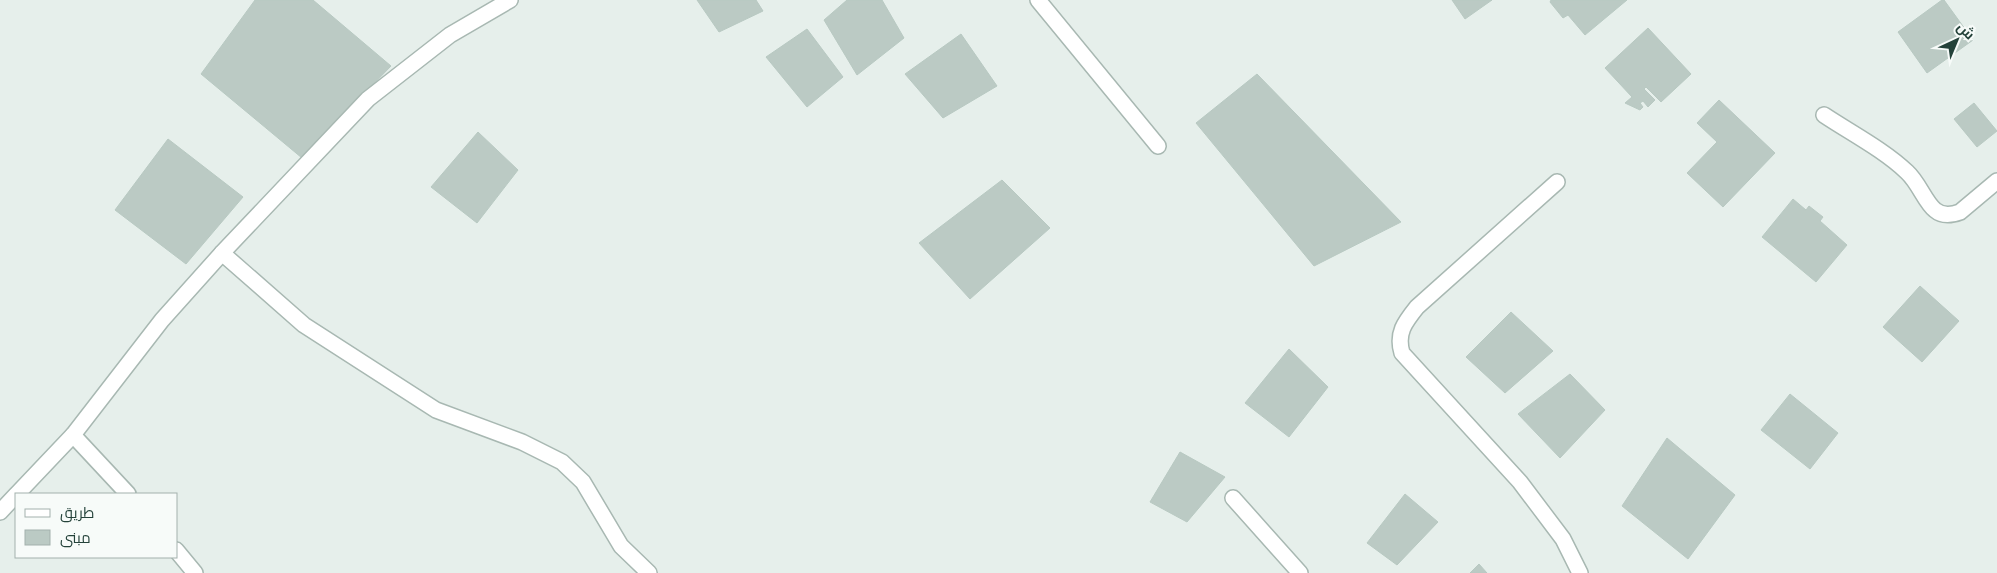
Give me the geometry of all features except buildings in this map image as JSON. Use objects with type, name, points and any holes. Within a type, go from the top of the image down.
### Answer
[{"type":"street","points":[[17,493],[73,435],[162,320],[222,253],[368,100],[450,35],[510,0]]},
{"type":"street","points":[[1038,0],[1158,146]]},
{"type":"street","points":[[1824,115],[1897,163],[1918,183],[1930,204],[1940,213],[1954,214],[1960,212],[1997,181]]},
{"type":"street","points":[[1557,182],[1417,307],[1409,318],[1398,341],[1402,353],[1520,482],[1563,539],[1580,573]]},
{"type":"street","points":[[222,253],[304,325],[436,410],[522,442],[562,462],[583,482],[621,546],[649,573]]},
{"type":"street","points":[[73,435],[127,493]]},
{"type":"street","points":[[0,512],[15,495]]},
{"type":"street","points":[[1233,498],[1300,573]]},
{"type":"street","points":[[178,552],[195,573]]}]
